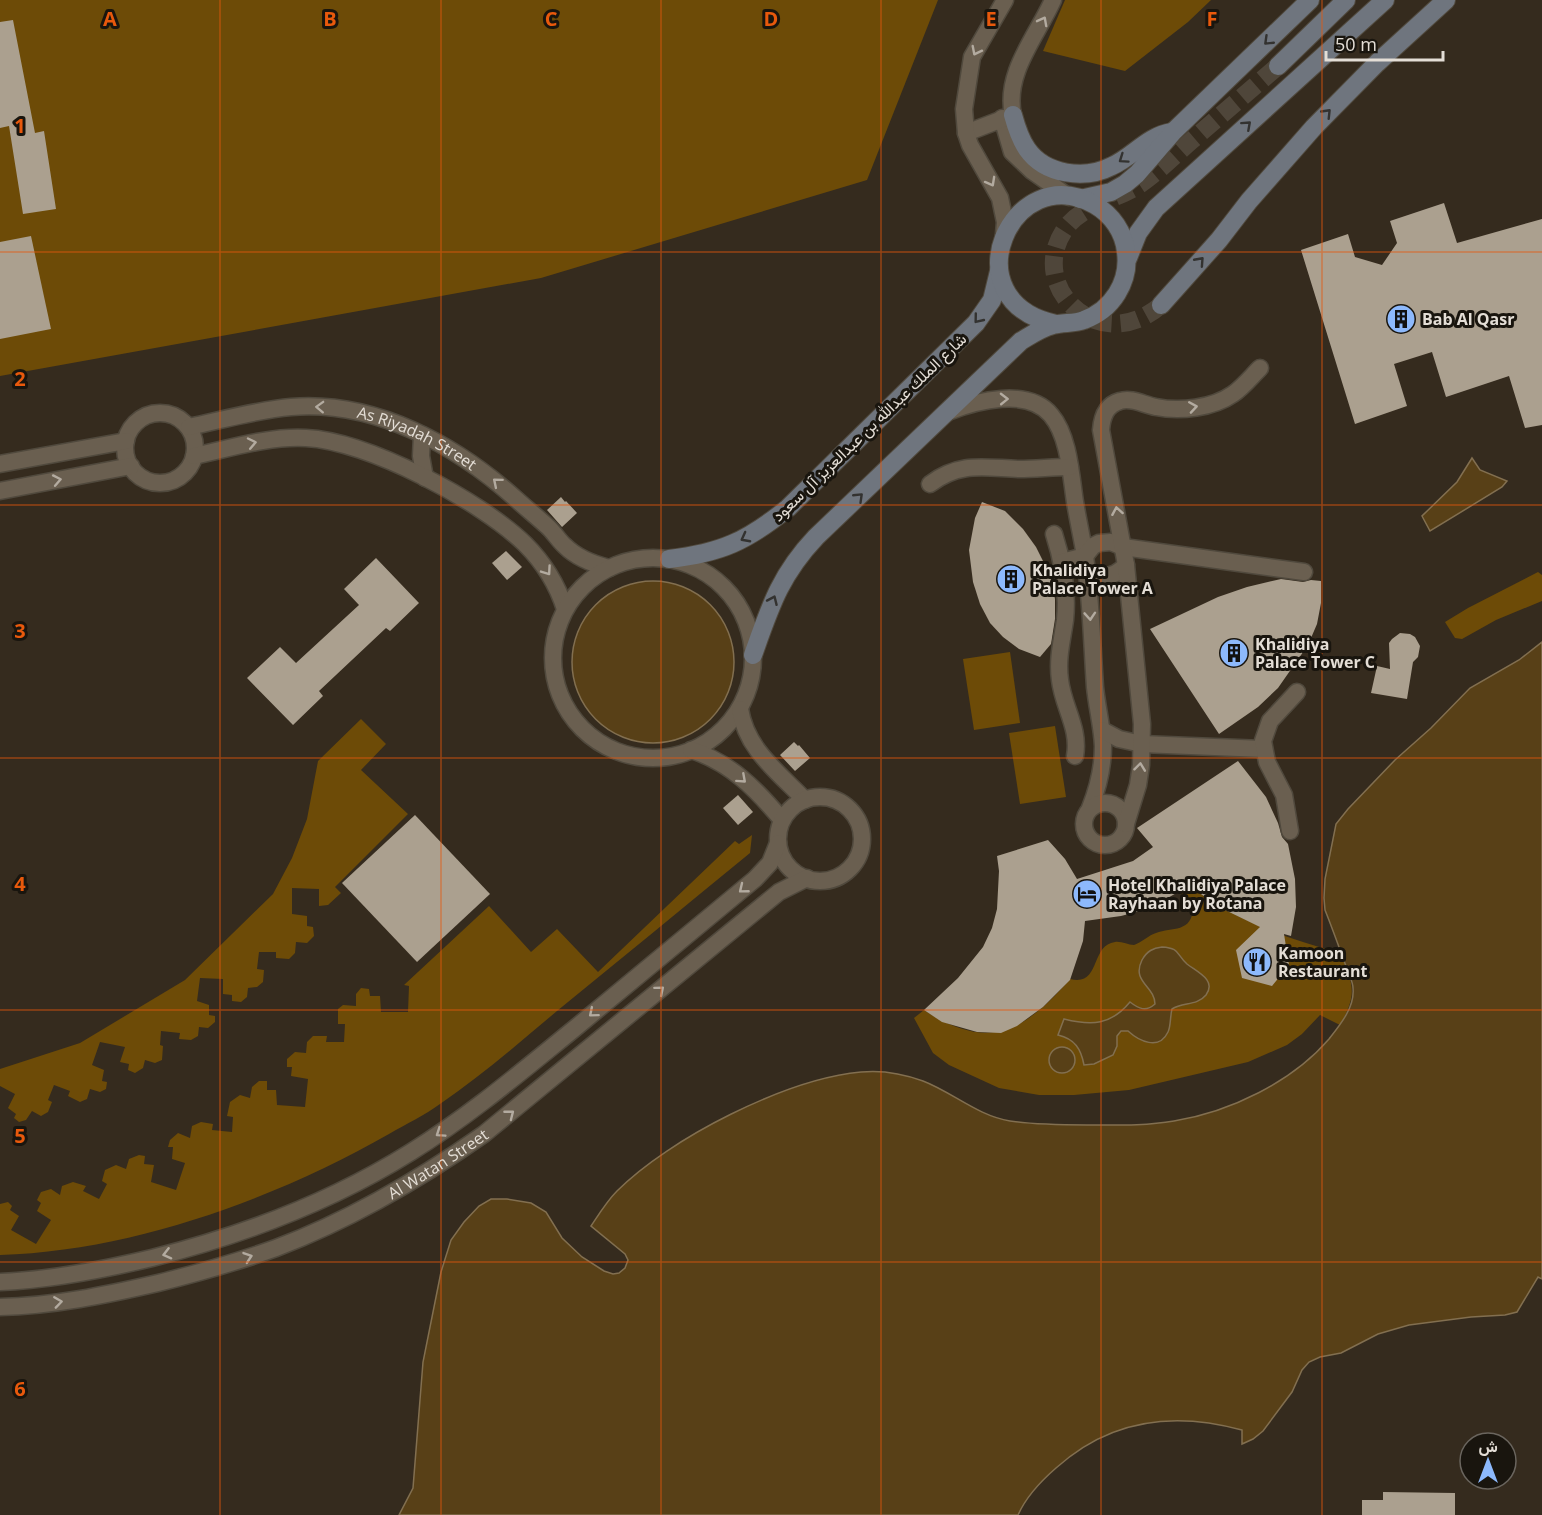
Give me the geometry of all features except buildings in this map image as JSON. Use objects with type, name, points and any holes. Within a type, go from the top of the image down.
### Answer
[{"type":"street","points":[[1005,0],[972,57],[964,109],[966,133],[1000,198],[1005,222],[999,266],[1006,290],[1013,300],[1033,316],[1056,324],[1083,321],[1104,309],[1119,292],[1124,281],[1127,261],[1138,233],[1156,208],[1385,0]]},
{"type":"street","points":[[1053,0],[1019,66],[1012,90],[1007,117],[1012,152],[1032,171],[1075,198],[1099,207],[1114,222],[1124,241],[1127,261]]},
{"type":"street","points":[[1004,234],[1010,224],[1026,208],[1047,198],[1096,197],[1125,184],[1137,174],[1174,131],[1310,0]]},
{"type":"street","points":[[1278,66],[1346,0]]},
{"type":"street","points":[[1161,305],[1314,127],[1377,63],[1446,0]]},
{"type":"street","points":[[966,133],[1007,117]]},
{"type":"street","points":[[1007,117],[1034,157],[1050,167],[1076,174],[1111,167],[1150,139],[1174,131]]},
{"type":"street","name":"شارع الملك عبدالله بن عبدالعزيز آل سعود","points":[[669,559],[699,555],[732,545],[763,528],[788,508],[976,324],[992,300],[999,266]]},
{"type":"street","points":[[753,655],[776,593],[795,562],[816,537],[1021,341],[1056,324]]},
{"type":"street","points":[[947,412],[985,400],[1018,399],[1036,404],[1051,414],[1059,430],[1070,467],[1085,563],[1100,723],[1101,770],[1083,828],[1090,840],[1103,845],[1116,842],[1125,831],[1138,785],[1143,744],[1126,564],[1101,430],[1102,418],[1109,407],[1120,401],[1133,400],[1154,407],[1174,409],[1214,403],[1236,391],[1260,368]]},
{"type":"street","name":"As Riyadah Street","points":[[189,427],[274,409],[328,407],[361,412],[422,435],[448,449],[491,478],[547,525],[571,552],[593,564],[609,568]]},
{"type":"street","points":[[158,413],[175,416],[189,427],[195,441],[194,456],[192,463],[183,474],[166,482],[147,480],[130,466],[126,453],[126,441],[134,425],[149,415],[158,413]]},
{"type":"street","points":[[422,435],[421,456],[425,478]]},
{"type":"street","name":"As Riyadah Street","points":[[194,456],[269,440],[307,438],[356,447],[425,478],[481,511],[526,545],[550,575],[565,609]]},
{"type":"street","points":[[0,464],[126,441]]},
{"type":"street","points":[[0,491],[130,466]]},
{"type":"street","points":[[930,484],[946,474],[965,467],[1023,469],[1070,467]]},
{"type":"street","points":[[1054,534],[1062,562],[1066,608],[1059,651],[1059,673],[1062,694],[1073,720],[1077,738],[1075,756]]},
{"type":"street","points":[[1085,563],[1093,546],[1112,542],[1123,548],[1304,572]]},
{"type":"street","points":[[648,558],[669,559],[688,564],[705,573],[728,592],[744,617],[751,636],[752,674],[740,709],[727,726],[710,740],[692,750],[662,757],[632,756],[613,750],[595,740],[568,713],[555,680],[552,661],[553,643],[565,609],[584,585],[609,568],[628,561],[648,558]]},
{"type":"street","points":[[1062,562],[1085,563],[1100,576],[1114,574],[1126,564]]},
{"type":"street","points":[[1290,831],[1284,795],[1263,749],[1266,727],[1297,692]]},
{"type":"street","points":[[740,709],[745,731],[752,744],[805,800]]},
{"type":"street","points":[[1073,720],[1100,723],[1119,739],[1143,744],[1263,749]]},
{"type":"street","points":[[692,750],[716,759],[739,775],[782,820]]},
{"type":"street","points":[[822,797],[841,803],[856,818],[862,840],[855,861],[839,875],[818,880],[807,878],[796,873],[781,855],[778,843],[782,820],[796,805],[805,800],[822,797]]},
{"type":"street","points":[[1090,808],[1096,804],[1110,803],[1122,810],[1126,824]]},
{"type":"street","name":"Al Watan Street","points":[[0,1282],[78,1274],[208,1243],[283,1217],[378,1171],[441,1133],[496,1093],[756,879],[770,863],[778,843]]},
{"type":"street","name":"Al Watan Street","points":[[0,1307],[43,1304],[122,1292],[227,1264],[297,1239],[390,1194],[484,1134],[779,891],[807,878]]},
{"type":"shaded area","points":[[0,0],[938,0],[867,180],[541,278],[0,376]]},
{"type":"shaded area","points":[[1065,0],[1211,0],[1188,22],[1125,71],[1043,51]]},
{"type":"shaded area","points":[[1472,458],[1480,470],[1507,481],[1502,487],[1430,531],[1422,516],[1457,482]]},
{"type":"shaded area","points":[[1538,572],[1542,575],[1542,601],[1496,620],[1462,639],[1455,638],[1445,622]]},
{"type":"shaded area","points":[[653,581],[669,582],[684,587],[711,604],[728,631],[733,646],[733,678],[728,693],[711,720],[684,737],[669,742],[653,743],[637,742],[622,737],[595,720],[578,693],[573,678],[572,662],[573,646],[578,631],[595,604],[622,587],[637,582]]},
{"type":"shaded area","points":[[1542,642],[1542,1279],[1538,1277],[1517,1312],[1409,1325],[1378,1334],[1341,1353],[1320,1357],[1309,1362],[1302,1370],[1292,1392],[1263,1431],[1242,1444],[1242,1430],[1191,1421],[1143,1424],[1120,1430],[1076,1452],[1056,1468],[1034,1490],[1018,1515],[399,1515],[413,1488],[423,1362],[441,1272],[451,1240],[479,1206],[491,1199],[531,1203],[546,1212],[562,1238],[582,1257],[613,1274],[625,1268],[628,1260],[625,1254],[591,1226],[617,1191],[667,1151],[731,1114],[799,1086],[831,1077],[861,1072],[900,1075],[934,1086],[998,1118],[1049,1124],[1130,1125],[1174,1121],[1217,1110],[1259,1093],[1297,1069],[1314,1054],[1338,1028],[1352,1002],[1352,983],[1325,910],[1325,879],[1336,824],[1395,760],[1431,728],[1470,688],[1519,660]]},
{"type":"shaded area","points":[[1010,652],[1020,723],[974,730],[963,659]]},
{"type":"shaded area","points":[[361,719],[386,744],[361,770],[408,814],[335,887],[341,893],[328,905],[319,906],[319,889],[292,888],[292,914],[307,916],[307,926],[313,927],[314,936],[307,943],[296,942],[295,953],[289,959],[276,958],[276,952],[259,952],[257,969],[264,970],[263,982],[257,987],[248,988],[247,997],[241,1002],[232,1001],[232,995],[223,994],[223,979],[200,978],[197,1001],[209,1005],[209,1015],[215,1016],[215,1022],[208,1028],[199,1027],[198,1036],[191,1040],[179,1039],[180,1033],[161,1031],[162,1060],[155,1063],[145,1060],[143,1068],[135,1073],[128,1070],[129,1064],[120,1062],[125,1047],[100,1042],[92,1065],[104,1070],[102,1081],[107,1082],[106,1089],[100,1092],[90,1089],[87,1099],[80,1102],[68,1096],[70,1091],[54,1085],[48,1100],[52,1102],[48,1112],[41,1116],[32,1111],[26,1120],[19,1122],[14,1118],[16,1114],[8,1108],[15,1094],[0,1086],[0,1069],[80,1043],[185,980],[273,894],[292,858],[307,819],[318,761]]},
{"type":"shaded area","points":[[1055,726],[1066,797],[1020,804],[1009,733]]},
{"type":"shaded area","points":[[752,835],[750,853],[485,1071],[415,1119],[345,1158],[299,1180],[201,1217],[100,1244],[0,1255],[0,1204],[8,1202],[12,1206],[10,1210],[19,1216],[11,1230],[36,1244],[51,1220],[37,1211],[41,1203],[37,1200],[41,1192],[51,1189],[60,1195],[62,1186],[73,1182],[86,1186],[83,1191],[99,1199],[107,1184],[102,1181],[105,1170],[116,1165],[126,1169],[129,1159],[139,1155],[145,1156],[144,1164],[154,1165],[151,1182],[176,1190],[185,1163],[172,1159],[173,1147],[168,1147],[170,1140],[178,1133],[190,1138],[192,1126],[201,1122],[213,1124],[212,1130],[232,1132],[233,1117],[227,1116],[230,1102],[240,1095],[250,1098],[252,1087],[259,1081],[267,1081],[267,1090],[276,1090],[277,1105],[305,1107],[308,1079],[291,1076],[292,1067],[287,1067],[287,1059],[295,1052],[306,1053],[307,1042],[313,1036],[327,1036],[326,1042],[344,1042],[345,1024],[338,1024],[338,1009],[343,1005],[356,1006],[356,994],[361,988],[369,989],[370,996],[380,996],[381,1012],[408,1012],[409,986],[404,985],[489,906],[531,952],[557,929],[598,972],[735,841],[739,844]]},
{"type":"shaded area","points":[[1188,885],[1242,918],[1280,934],[1341,953],[1352,989],[1346,1014],[1340,1025],[1320,1015],[1302,1034],[1287,1045],[1248,1062],[1129,1090],[1074,1095],[1039,1095],[999,1088],[949,1065],[933,1053],[914,1018],[924,1010],[947,1023],[967,1030],[986,1033],[1004,1030],[1020,1023],[1037,1012],[1070,979],[1080,980],[1087,977],[1107,945],[1117,942],[1134,945],[1153,934],[1180,928],[1189,922],[1193,908],[1180,892]]},
{"type":"shaded area","points":[[1162,947],[1175,950],[1187,964],[1204,977],[1209,985],[1206,995],[1198,1001],[1172,1009],[1169,1030],[1160,1041],[1154,1043],[1143,1041],[1128,1031],[1121,1031],[1117,1036],[1117,1046],[1113,1055],[1094,1064],[1084,1065],[1081,1054],[1073,1042],[1058,1035],[1064,1019],[1083,1023],[1100,1022],[1116,1015],[1130,1002],[1142,1009],[1155,1004],[1154,998],[1141,979],[1139,967],[1148,952]]},
{"type":"shaded area","points":[[1062,1047],[1071,1051],[1075,1060],[1071,1069],[1062,1073],[1053,1069],[1049,1060],[1053,1051]]},
{"type":"tunnel","points":[[1161,305],[1138,319],[1115,324],[1093,320],[1075,309],[1062,293],[1055,273],[1055,251],[1065,229],[1081,214],[1149,178],[1278,66]]},
{"type":"place","name":"Bab Al Qasr","points":[[1401,319]]},
{"type":"place","name":"Khalidiya Palace Tower A","points":[[1011,579]]},
{"type":"place","name":"Khalidiya Palace Tower C","points":[[1234,653]]},
{"type":"place","name":"Hotel Khalidiya Palace Rayhaan by Rotana","points":[[1087,894]]},
{"type":"place","name":"Kamoon Restaurant","points":[[1257,962]]}]
